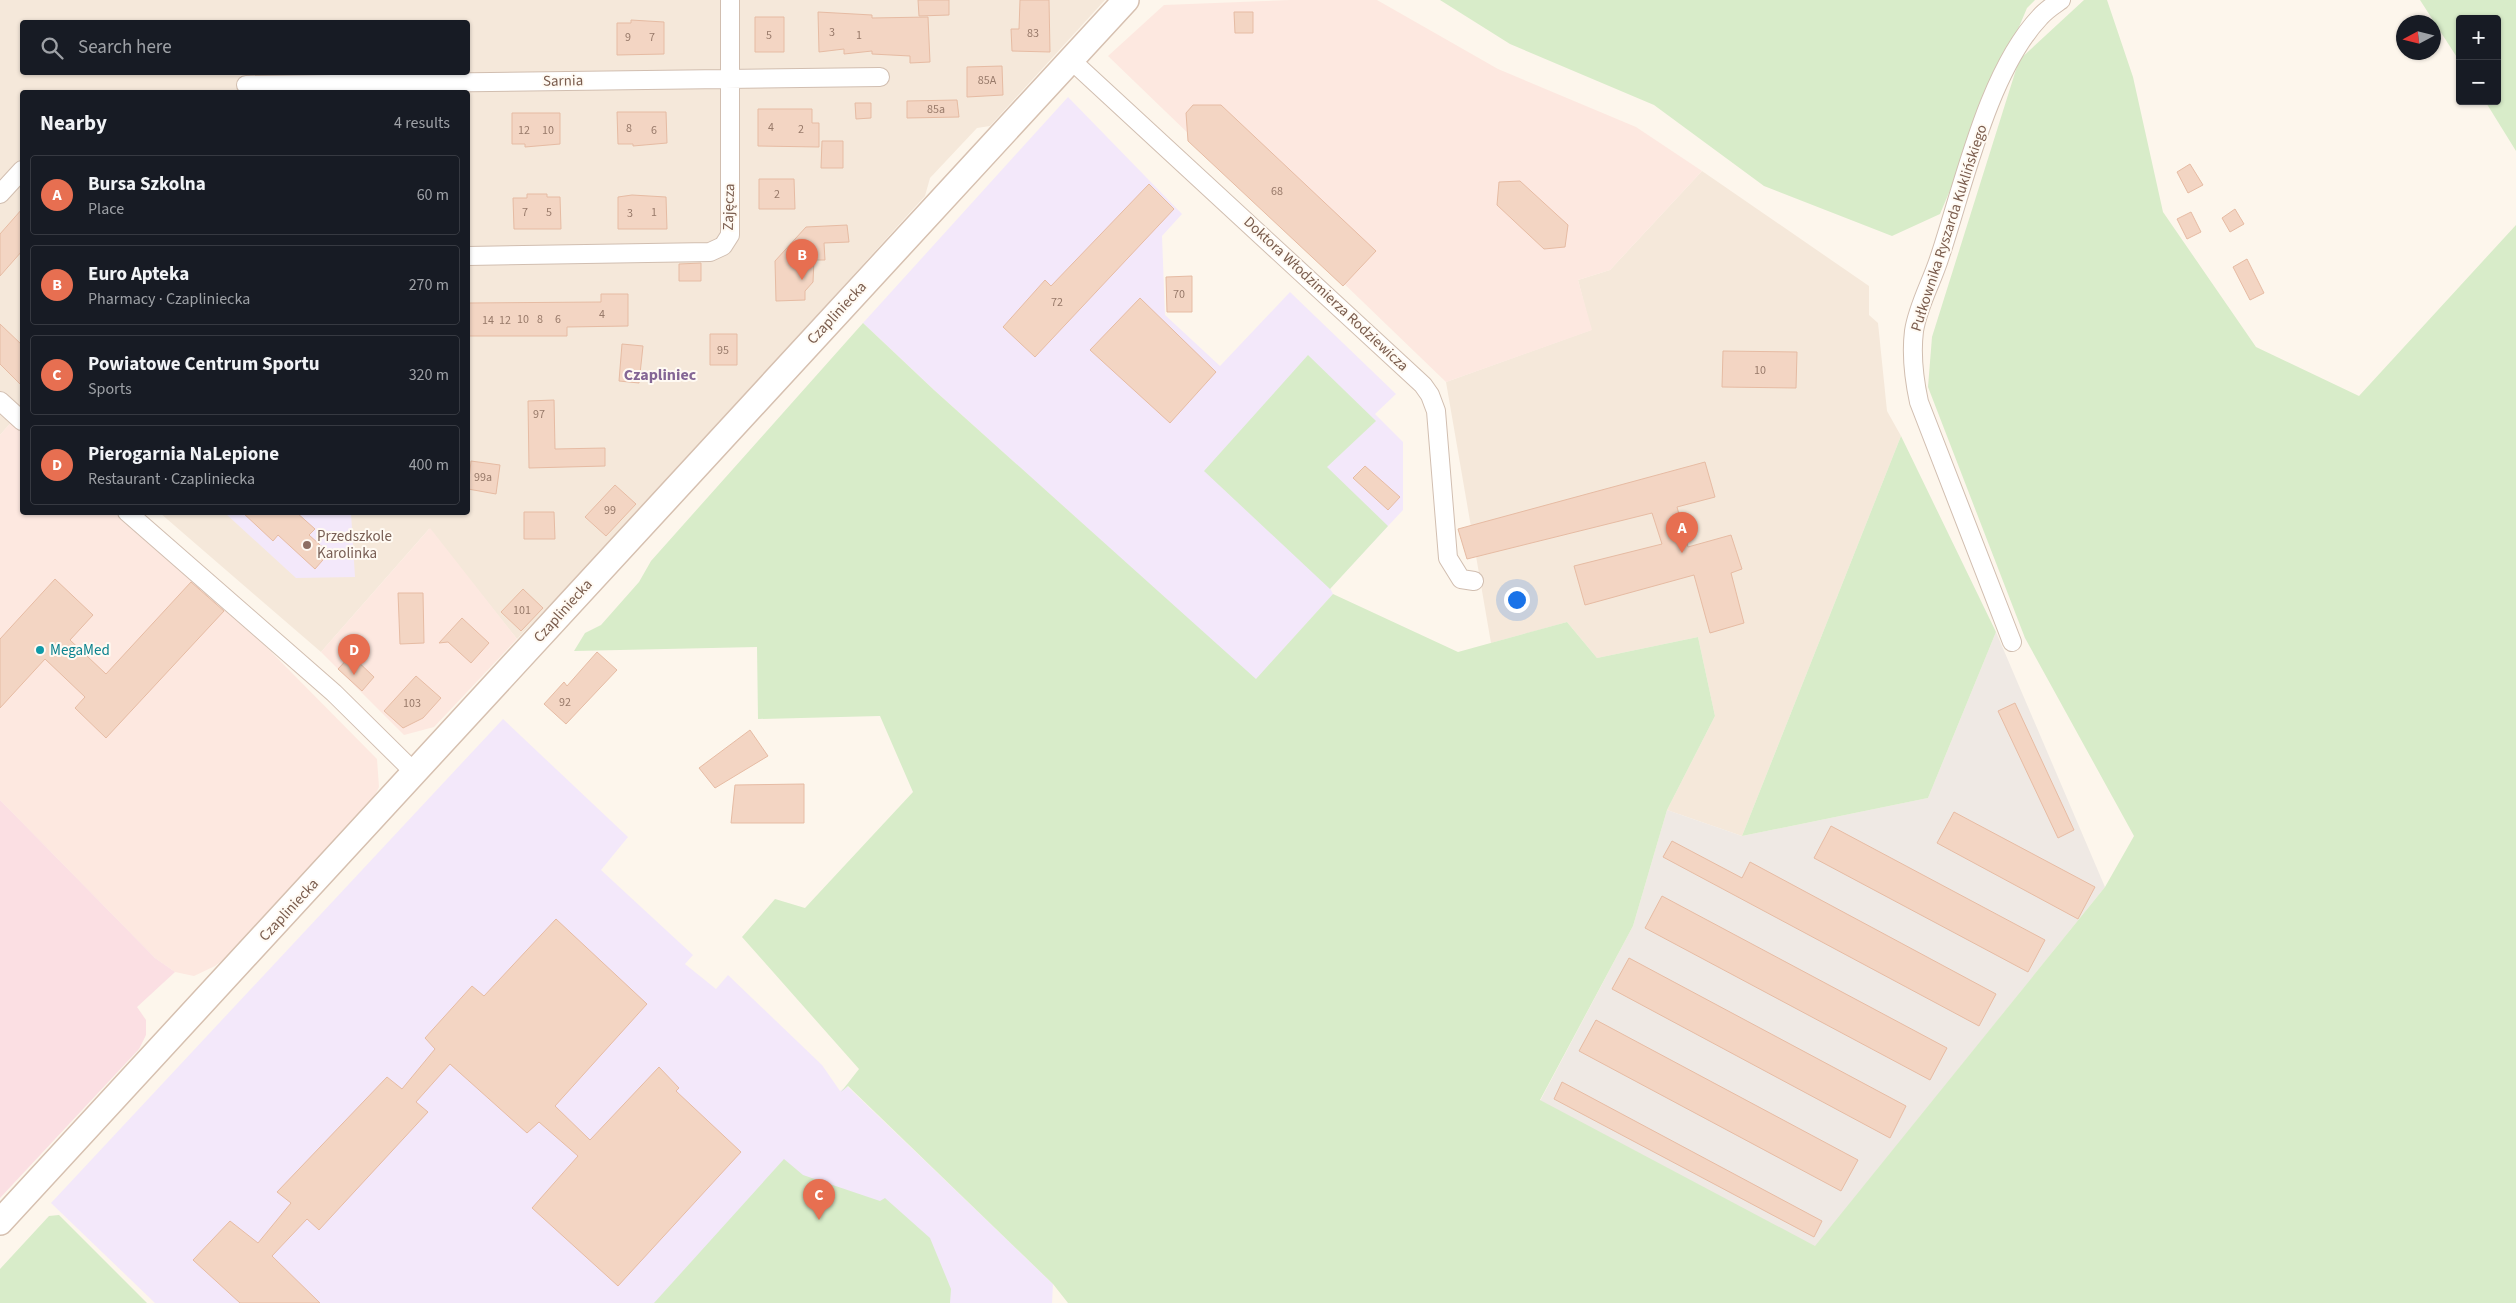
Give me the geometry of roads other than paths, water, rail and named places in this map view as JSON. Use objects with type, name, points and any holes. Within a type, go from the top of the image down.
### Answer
[{"type":"main road","name":"Czapliniecka","points":[[0,1222],[1126,0]]},
{"type":"street","name":"Zajęcza","points":[[470,256],[710,252],[723,246],[730,235],[730,0]]},
{"type":"street","name":"Pułkownika Ryszarda Kuklińskiego","points":[[2012,642],[1919,402],[1914,380],[1912,348],[1921,305],[1940,259],[1977,140],[1999,83],[2020,43],[2040,16],[2061,0]]},
{"type":"street","name":"Doktora Włodzimierza Rodziewicza","points":[[1071,60],[1423,385],[1430,395],[1436,412],[1448,558],[1461,578],[1474,581]]},
{"type":"street","name":"Sarnia","points":[[246,85],[880,77]]},
{"type":"street","points":[[0,194],[20,172]]},
{"type":"street","points":[[0,401],[20,419]]},
{"type":"street","points":[[130,515],[334,693],[414,772]]},
{"type":"place","name":"Euro Apteka","points":[[802,280]]},
{"type":"place","name":"Przedszkole Karolinka","points":[[307,545]]},
{"type":"place","name":"Bursa Szkolna","points":[[1682,553]]},
{"type":"place","name":"MegaMed","points":[[40,650]]},
{"type":"place","name":"Pierogarnia NaLepione","points":[[354,675]]},
{"type":"place","name":"Powiatowe Centrum Sportu","points":[[819,1220]]},
{"type":"district","name":"Czapliniec","points":[[660,375]]}]
